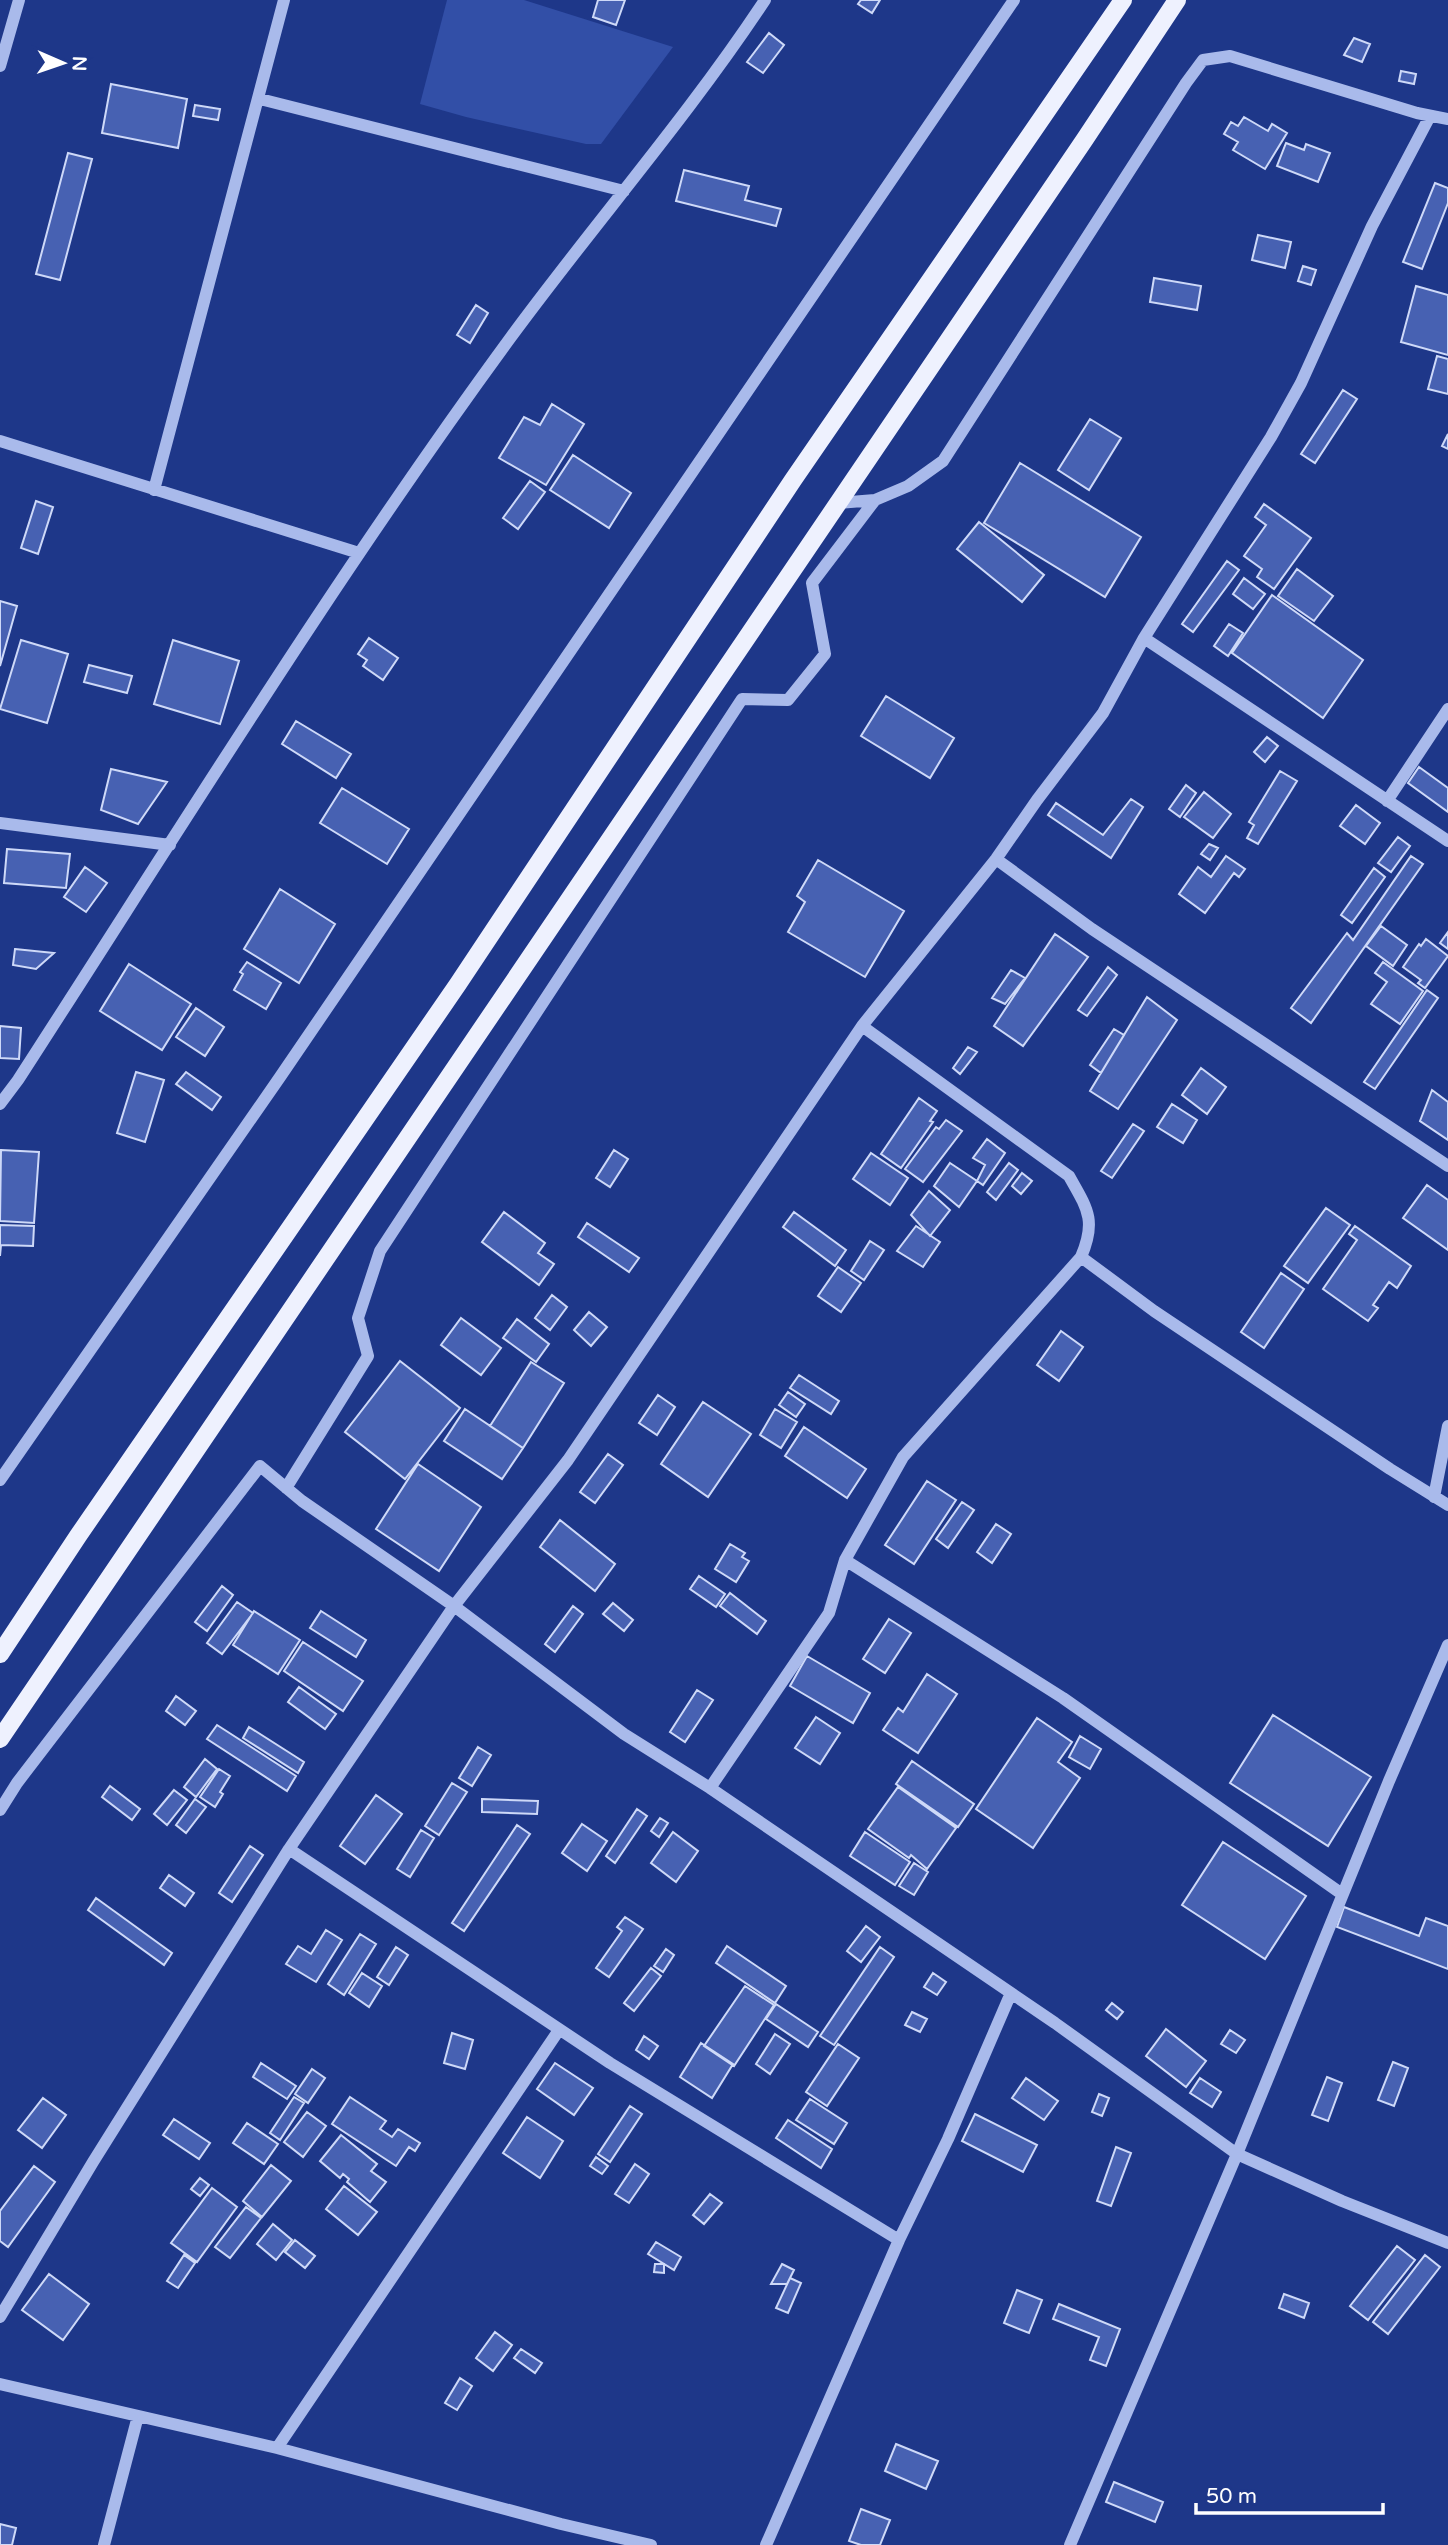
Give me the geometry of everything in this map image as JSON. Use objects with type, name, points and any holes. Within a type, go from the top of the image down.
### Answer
[{"type":"main road","points":[[0,1654],[78,1536],[458,984],[793,480],[1123,0]]},
{"type":"main road","points":[[0,1739],[1177,0]]},
{"type":"street","points":[[0,66],[19,0]]},
{"type":"street","points":[[154,490],[260,99],[284,0]]},
{"type":"street","points":[[0,1104],[6,1087],[170,845],[359,553],[511,337],[728,57],[765,0]]},
{"type":"street","points":[[0,1480],[280,1077],[1014,0]]},
{"type":"street","points":[[838,502],[875,500],[908,486],[943,461],[1203,60],[1230,56],[1430,116],[1448,119]]},
{"type":"street","points":[[260,99],[624,191]]},
{"type":"street","points":[[0,2317],[93,2162],[289,1849],[454,1606],[568,1460],[862,1026],[996,859],[1103,713],[1144,638],[1271,436],[1301,383],[1372,226],[1430,116]]},
{"type":"street","points":[[0,441],[359,553]]},
{"type":"street","points":[[286,1488],[368,1356],[358,1318],[380,1251],[741,699],[788,700],[825,654],[812,583],[875,500]]},
{"type":"street","points":[[1144,638],[1448,841]]},
{"type":"street","points":[[1387,801],[1448,709]]},
{"type":"street","points":[[0,823],[170,845]]},
{"type":"street","points":[[996,859],[1093,929],[1448,1166]]},
{"type":"street","points":[[710,1788],[829,1612],[845,1560],[903,1457],[1081,1257],[1090,1237],[1088,1213],[1069,1176],[862,1026]]},
{"type":"street","points":[[1081,1257],[1154,1311],[1448,1505]]},
{"type":"street","points":[[1434,1497],[1448,1426]]},
{"type":"street","points":[[0,1810],[17,1783],[260,1466],[286,1488],[454,1606],[624,1734],[710,1788],[1012,1993],[1237,2154],[1342,2201],[1448,2243]]},
{"type":"street","points":[[845,1560],[1063,1699],[1342,1894]]},
{"type":"street","points":[[1070,2545],[1237,2154],[1342,1894],[1448,1645]]},
{"type":"street","points":[[289,1849],[610,2063],[900,2240]]},
{"type":"street","points":[[766,2545],[1012,1993]]},
{"type":"street","points":[[277,2448],[559,2030]]},
{"type":"street","points":[[0,2384],[277,2448],[561,2524],[651,2545]]},
{"type":"street","points":[[104,2545],[138,2416]]},
{"type":"shaded area","points":[[447,0],[524,0],[673,47],[601,144],[586,144],[420,104]]},
{"type":"building","points":[[598,0],[625,0],[616,25],[593,17]]},
{"type":"building","points":[[861,0],[880,0],[872,13],[858,4]]},
{"type":"building","points":[[769,33],[784,45],[763,73],[747,62]]},
{"type":"building","points":[[1354,38],[1370,44],[1362,62],[1344,55]]},
{"type":"building","points":[[1401,71],[1416,74],[1414,84],[1399,81]]},
{"type":"building","points":[[111,84],[187,99],[178,148],[102,133]]},
{"type":"building","points":[[195,105],[220,109],[218,120],[193,116]]},
{"type":"building","points":[[1244,117],[1268,131],[1272,124],[1287,133],[1265,169],[1233,150],[1238,142],[1224,134],[1231,122],[1238,126]]},
{"type":"building","points":[[1286,143],[1304,150],[1306,144],[1330,153],[1318,182],[1277,166]]},
{"type":"building","points":[[68,153],[92,159],[60,280],[36,274]]},
{"type":"building","points":[[684,170],[749,186],[745,200],[781,209],[776,226],[676,201]]},
{"type":"building","points":[[1435,183],[1448,188],[1448,203],[1422,269],[1403,262]]},
{"type":"building","points":[[1258,235],[1291,242],[1285,268],[1252,260]]},
{"type":"building","points":[[1303,266],[1316,270],[1311,285],[1298,281]]},
{"type":"building","points":[[1154,278],[1201,286],[1197,310],[1150,302]]},
{"type":"building","points":[[1416,286],[1448,295],[1448,355],[1401,342]]},
{"type":"building","points":[[476,305],[488,313],[470,343],[457,335]]},
{"type":"building","points":[[1437,356],[1448,359],[1448,394],[1428,389]]},
{"type":"building","points":[[1343,390],[1357,399],[1315,463],[1301,454]]},
{"type":"building","points":[[552,404],[584,424],[546,485],[499,458],[524,417],[540,425]]},
{"type":"building","points":[[1090,419],[1121,438],[1089,490],[1058,470]]},
{"type":"building","points":[[1448,434],[1448,449],[1442,446]]},
{"type":"building","points":[[573,455],[631,493],[609,528],[550,490]]},
{"type":"building","points":[[1020,463],[1141,537],[1105,597],[984,523]]},
{"type":"building","points":[[530,481],[545,492],[518,529],[503,518]]},
{"type":"building","points":[[36,501],[53,507],[38,554],[21,548]]},
{"type":"building","points":[[1264,504],[1311,538],[1274,589],[1257,577],[1262,569],[1244,556],[1266,525],[1255,517]]},
{"type":"building","points":[[979,522],[1044,575],[1022,602],[957,549]]},
{"type":"building","points":[[1227,561],[1239,570],[1193,632],[1182,624]]},
{"type":"building","points":[[1297,569],[1333,596],[1314,621],[1278,596]]},
{"type":"building","points":[[1244,578],[1265,594],[1253,609],[1233,594]]},
{"type":"building","points":[[1272,595],[1363,660],[1323,718],[1232,653]]},
{"type":"building","points":[[0,601],[17,606],[0,666]]},
{"type":"building","points":[[1229,624],[1243,633],[1228,656],[1214,646]]},
{"type":"building","points":[[369,638],[398,658],[383,680],[363,666],[367,660],[358,654]]},
{"type":"building","points":[[21,640],[68,654],[47,723],[0,709]]},
{"type":"building","points":[[173,640],[239,661],[220,724],[154,704]]},
{"type":"building","points":[[89,665],[132,676],[127,693],[84,682]]},
{"type":"building","points":[[886,696],[954,738],[930,778],[861,736]]},
{"type":"building","points":[[296,721],[351,754],[336,778],[282,744]]},
{"type":"building","points":[[1267,737],[1278,746],[1265,762],[1254,752]]},
{"type":"building","points":[[1419,767],[1448,788],[1448,812],[1408,783]]},
{"type":"building","points":[[111,769],[167,782],[138,824],[101,810]]},
{"type":"building","points":[[1280,771],[1297,781],[1258,844],[1247,838],[1254,825],[1249,822]]},
{"type":"building","points":[[1186,785],[1196,793],[1180,817],[1169,809]]},
{"type":"building","points":[[342,788],[409,829],[387,864],[320,823]]},
{"type":"building","points":[[1204,792],[1231,814],[1213,838],[1184,817]]},
{"type":"building","points":[[1131,799],[1143,807],[1111,858],[1048,815],[1056,803],[1103,835]]},
{"type":"building","points":[[1356,805],[1380,823],[1365,844],[1340,826]]},
{"type":"building","points":[[1398,837],[1410,846],[1391,872],[1378,863]]},
{"type":"building","points":[[1209,844],[1218,848],[1210,860],[1201,854]]},
{"type":"building","points":[[7,849],[70,854],[66,888],[4,883]]},
{"type":"building","points":[[1226,856],[1245,869],[1239,877],[1234,873],[1205,913],[1179,894],[1198,867],[1211,877]]},
{"type":"building","points":[[1411,856],[1423,864],[1311,1023],[1291,1008],[1347,933],[1353,940]]},
{"type":"building","points":[[818,860],[904,911],[865,977],[788,932],[805,902],[797,896]]},
{"type":"building","points":[[85,867],[107,883],[86,912],[64,897]]},
{"type":"building","points":[[1374,868],[1385,877],[1352,923],[1341,915]]},
{"type":"building","points":[[280,889],[335,924],[299,983],[244,949]]},
{"type":"building","points":[[1381,926],[1407,945],[1393,966],[1366,946]]},
{"type":"building","points":[[1448,932],[1448,949],[1440,943]]},
{"type":"building","points":[[1055,934],[1088,957],[1023,1046],[994,1026]]},
{"type":"building","points":[[1426,939],[1448,956],[1425,988],[1418,983],[1421,980],[1403,967],[1419,944],[1421,946]]},
{"type":"building","points":[[15,949],[54,953],[36,969],[13,965]]},
{"type":"building","points":[[247,962],[281,983],[266,1009],[234,990],[243,974],[240,972]]},
{"type":"building","points":[[1383,962],[1423,991],[1400,1024],[1371,1004],[1387,982],[1375,973]]},
{"type":"building","points":[[129,964],[191,1004],[162,1050],[100,1011]]},
{"type":"building","points":[[1108,967],[1117,975],[1087,1016],[1078,1010]]},
{"type":"building","points":[[1011,970],[1025,978],[1005,1004],[992,998]]},
{"type":"building","points":[[1427,990],[1438,998],[1375,1089],[1364,1082]]},
{"type":"building","points":[[1147,997],[1177,1020],[1118,1109],[1090,1091]]},
{"type":"building","points":[[196,1008],[224,1027],[205,1056],[176,1037]]},
{"type":"building","points":[[0,1026],[21,1028],[19,1059],[0,1058]]},
{"type":"building","points":[[1114,1029],[1124,1035],[1101,1073],[1090,1065]]},
{"type":"building","points":[[968,1047],[977,1052],[960,1074],[953,1068]]},
{"type":"building","points":[[1201,1068],[1226,1087],[1207,1114],[1182,1095]]},
{"type":"building","points":[[136,1072],[164,1080],[145,1142],[117,1133]]},
{"type":"building","points":[[186,1072],[221,1097],[212,1110],[176,1084]]},
{"type":"building","points":[[1432,1090],[1448,1102],[1448,1140],[1420,1121]]},
{"type":"building","points":[[919,1098],[937,1111],[930,1121],[933,1122],[901,1168],[881,1154]]},
{"type":"building","points":[[1172,1104],[1197,1120],[1183,1143],[1157,1127]]},
{"type":"building","points":[[946,1120],[962,1131],[923,1182],[905,1169],[936,1127],[939,1129]]},
{"type":"building","points":[[1133,1124],[1144,1131],[1112,1178],[1101,1171]]},
{"type":"building","points":[[987,1139],[1005,1153],[983,1185],[977,1181],[985,1165],[973,1158]]},
{"type":"building","points":[[1,1150],[39,1152],[34,1223],[0,1221]]},
{"type":"building","points":[[614,1150],[628,1159],[610,1187],[596,1178]]},
{"type":"building","points":[[871,1153],[908,1178],[890,1205],[853,1179]]},
{"type":"building","points":[[950,1163],[977,1181],[959,1207],[934,1186]]},
{"type":"building","points":[[1009,1163],[1018,1170],[996,1200],[987,1192]]},
{"type":"building","points":[[1022,1173],[1032,1181],[1021,1194],[1012,1186]]},
{"type":"building","points":[[1427,1185],[1448,1200],[1448,1250],[1403,1218]]},
{"type":"building","points":[[929,1191],[950,1210],[930,1236],[911,1215]]},
{"type":"building","points":[[1326,1208],[1350,1225],[1308,1283],[1284,1266]]},
{"type":"building","points":[[504,1212],[545,1243],[538,1253],[554,1264],[539,1285],[482,1242]]},
{"type":"building","points":[[794,1212],[846,1250],[835,1266],[783,1227]]},
{"type":"building","points":[[587,1223],[639,1258],[629,1272],[578,1237]]},
{"type":"building","points":[[0,1225],[34,1226],[33,1246],[1,1245],[0,1256]]},
{"type":"building","points":[[916,1226],[940,1242],[923,1267],[897,1251]]},
{"type":"building","points":[[1355,1226],[1411,1266],[1397,1288],[1389,1282],[1373,1305],[1378,1308],[1368,1321],[1323,1289],[1357,1240],[1349,1234]]},
{"type":"building","points":[[870,1241],[884,1250],[864,1280],[851,1271]]},
{"type":"building","points":[[838,1267],[861,1283],[841,1312],[818,1296]]},
{"type":"building","points":[[1281,1273],[1304,1289],[1264,1348],[1241,1332]]},
{"type":"building","points":[[552,1295],[567,1307],[550,1330],[535,1318]]},
{"type":"building","points":[[589,1312],[607,1327],[591,1346],[574,1330]]},
{"type":"building","points":[[461,1318],[501,1348],[481,1375],[441,1345]]},
{"type":"building","points":[[517,1319],[549,1344],[536,1362],[503,1338]]},
{"type":"building","points":[[1061,1331],[1083,1347],[1059,1381],[1037,1365]]},
{"type":"building","points":[[400,1361],[460,1408],[405,1479],[345,1432]]},
{"type":"building","points":[[531,1362],[564,1383],[523,1448],[490,1426]]},
{"type":"building","points":[[799,1375],[839,1401],[831,1414],[790,1388]]},
{"type":"building","points":[[788,1392],[805,1404],[796,1417],[779,1405]]},
{"type":"building","points":[[658,1395],[675,1407],[657,1435],[639,1423]]},
{"type":"building","points":[[703,1402],[751,1434],[708,1497],[661,1464]]},
{"type":"building","points":[[465,1409],[523,1448],[502,1479],[444,1441]]},
{"type":"building","points":[[775,1409],[797,1422],[781,1448],[760,1435]]},
{"type":"building","points":[[804,1427],[866,1469],[847,1498],[785,1456]]},
{"type":"building","points":[[608,1454],[623,1465],[595,1503],[580,1492]]},
{"type":"building","points":[[418,1464],[481,1507],[439,1571],[376,1529]]},
{"type":"building","points":[[927,1481],[956,1500],[914,1564],[885,1545]]},
{"type":"building","points":[[962,1502],[974,1510],[948,1548],[936,1539]]},
{"type":"building","points":[[560,1520],[615,1564],[595,1591],[540,1547]]},
{"type":"building","points":[[996,1524],[1011,1534],[992,1563],[977,1552]]},
{"type":"building","points":[[730,1544],[745,1553],[742,1557],[749,1561],[736,1582],[715,1569]]},
{"type":"building","points":[[699,1576],[725,1594],[716,1607],[690,1589]]},
{"type":"building","points":[[222,1586],[233,1595],[207,1631],[195,1622]]},
{"type":"building","points":[[730,1593],[766,1621],[757,1634],[720,1606]]},
{"type":"building","points":[[237,1602],[253,1613],[222,1654],[207,1643]]},
{"type":"building","points":[[613,1603],[633,1620],[624,1631],[603,1614]]},
{"type":"building","points":[[573,1606],[583,1614],[555,1652],[545,1644]]},
{"type":"building","points":[[254,1611],[300,1640],[278,1674],[233,1645]]},
{"type":"building","points":[[321,1611],[366,1640],[356,1657],[310,1628]]},
{"type":"building","points":[[889,1619],[911,1633],[885,1673],[863,1659]]},
{"type":"building","points":[[303,1642],[363,1681],[343,1711],[284,1671]]},
{"type":"building","points":[[807,1656],[870,1693],[853,1723],[790,1686]]},
{"type":"building","points":[[927,1674],[957,1694],[918,1753],[883,1730],[898,1708],[903,1712]]},
{"type":"building","points":[[299,1687],[336,1714],[325,1729],[288,1702]]},
{"type":"building","points":[[697,1690],[713,1700],[685,1742],[670,1732]]},
{"type":"building","points":[[176,1696],[196,1711],[185,1725],[166,1711]]},
{"type":"building","points":[[1273,1715],[1371,1777],[1328,1846],[1230,1783]]},
{"type":"building","points":[[816,1717],[840,1733],[820,1764],[795,1748]]},
{"type":"building","points":[[1037,1718],[1072,1742],[1058,1762],[1080,1778],[1033,1848],[976,1809]]},
{"type":"building","points":[[217,1725],[296,1776],[287,1791],[207,1739]]},
{"type":"building","points":[[249,1727],[304,1762],[298,1773],[243,1738]]},
{"type":"building","points":[[1080,1736],[1101,1749],[1090,1769],[1069,1757]]},
{"type":"building","points":[[478,1747],[491,1755],[472,1786],[459,1778]]},
{"type":"building","points":[[205,1759],[217,1769],[196,1797],[184,1787]]},
{"type":"building","points":[[912,1761],[974,1804],[958,1827],[896,1784]]},
{"type":"building","points":[[219,1769],[230,1776],[215,1807],[200,1797]]},
{"type":"building","points":[[452,1783],[467,1792],[439,1835],[425,1826]]},
{"type":"building","points":[[110,1786],[140,1809],[132,1820],[102,1797]]},
{"type":"building","points":[[898,1787],[956,1828],[927,1869],[911,1855],[909,1858],[868,1829]]},
{"type":"building","points":[[174,1790],[187,1800],[167,1825],[154,1814]]},
{"type":"building","points":[[376,1795],[402,1814],[365,1864],[340,1846]]},
{"type":"building","points":[[195,1799],[206,1807],[186,1833],[176,1825]]},
{"type":"building","points":[[482,1799],[538,1801],[537,1814],[482,1812]]},
{"type":"building","points":[[637,1809],[647,1816],[615,1863],[606,1856]]},
{"type":"building","points":[[660,1818],[668,1823],[659,1837],[651,1831]]},
{"type":"building","points":[[582,1824],[607,1841],[587,1871],[562,1853]]},
{"type":"building","points":[[517,1825],[530,1834],[464,1931],[452,1923]]},
{"type":"building","points":[[421,1830],[434,1838],[410,1877],[397,1869]]},
{"type":"building","points":[[673,1832],[698,1851],[676,1882],[651,1863]]},
{"type":"building","points":[[865,1832],[910,1862],[895,1885],[850,1856]]},
{"type":"building","points":[[1223,1842],[1306,1896],[1265,1959],[1182,1905]]},
{"type":"building","points":[[250,1846],[263,1855],[232,1902],[219,1893]]},
{"type":"building","points":[[914,1863],[928,1872],[914,1895],[899,1886]]},
{"type":"building","points":[[169,1875],[194,1893],[185,1906],[160,1888]]},
{"type":"building","points":[[96,1898],[172,1953],[164,1965],[88,1910]]},
{"type":"building","points":[[1344,1907],[1419,1936],[1426,1918],[1448,1926],[1448,1969],[1337,1927]]},
{"type":"building","points":[[625,1917],[643,1929],[609,1977],[596,1968],[622,1931],[617,1927]]},
{"type":"building","points":[[866,1926],[880,1937],[861,1962],[847,1951]]},
{"type":"building","points":[[326,1930],[342,1940],[316,1982],[286,1964],[298,1946],[311,1954]]},
{"type":"building","points":[[360,1934],[376,1944],[344,1995],[328,1984]]},
{"type":"building","points":[[727,1946],[786,1986],[775,2003],[716,1963]]},
{"type":"building","points":[[396,1947],[408,1955],[389,1985],[377,1977]]},
{"type":"building","points":[[880,1947],[894,1957],[834,2045],[820,2036]]},
{"type":"building","points":[[666,1949],[674,1955],[663,1972],[654,1966]]},
{"type":"building","points":[[651,1968],[661,1976],[634,2011],[624,2003]]},
{"type":"building","points":[[362,1973],[382,1986],[369,2007],[349,1993]]},
{"type":"building","points":[[933,1973],[946,1982],[937,1995],[924,1987]]},
{"type":"building","points":[[745,1986],[774,2005],[734,2066],[704,2046]]},
{"type":"building","points":[[1112,2003],[1123,2012],[1117,2019],[1106,2010]]},
{"type":"building","points":[[776,2004],[818,2032],[808,2047],[766,2019]]},
{"type":"building","points":[[912,2012],[927,2019],[920,2032],[905,2025]]},
{"type":"building","points":[[1166,2029],[1206,2061],[1186,2087],[1146,2056]]},
{"type":"building","points":[[1230,2030],[1245,2040],[1236,2053],[1221,2044]]},
{"type":"building","points":[[452,2033],[473,2040],[465,2069],[444,2063]]},
{"type":"building","points":[[775,2034],[790,2044],[770,2074],[756,2064]]},
{"type":"building","points":[[644,2036],[658,2046],[649,2059],[636,2050]]},
{"type":"building","points":[[701,2043],[733,2064],[712,2098],[680,2077]]},
{"type":"building","points":[[838,2044],[859,2058],[827,2106],[806,2092]]},
{"type":"building","points":[[1393,2062],[1408,2068],[1394,2106],[1378,2100]]},
{"type":"building","points":[[261,2063],[296,2086],[287,2099],[253,2077]]},
{"type":"building","points":[[555,2063],[593,2088],[574,2115],[537,2089]]},
{"type":"building","points":[[312,2069],[325,2078],[308,2103],[295,2094]]},
{"type":"building","points":[[1327,2077],[1342,2083],[1328,2121],[1312,2115]]},
{"type":"building","points":[[1026,2078],[1058,2101],[1044,2120],[1012,2098]]},
{"type":"building","points":[[1200,2078],[1221,2092],[1212,2107],[1190,2093]]},
{"type":"building","points":[[1099,2094],[1109,2098],[1102,2116],[1092,2112]]},
{"type":"building","points":[[294,2097],[304,2103],[280,2140],[270,2133]]},
{"type":"building","points":[[350,2097],[386,2121],[380,2129],[392,2137],[398,2129],[420,2143],[415,2151],[409,2147],[396,2166],[332,2124]]},
{"type":"building","points":[[43,2098],[66,2115],[42,2148],[18,2130]]},
{"type":"building","points":[[810,2099],[847,2123],[834,2144],[796,2120]]},
{"type":"building","points":[[630,2106],[642,2114],[610,2162],[598,2154]]},
{"type":"building","points":[[307,2112],[326,2126],[303,2157],[284,2142]]},
{"type":"building","points":[[975,2114],[1037,2145],[1023,2172],[962,2141]]},
{"type":"building","points":[[527,2117],[563,2141],[540,2178],[503,2153]]},
{"type":"building","points":[[174,2119],[210,2143],[199,2159],[163,2135]]},
{"type":"building","points":[[788,2120],[832,2149],[821,2168],[776,2138]]},
{"type":"building","points":[[247,2123],[278,2144],[264,2164],[233,2143]]},
{"type":"building","points":[[341,2135],[377,2164],[371,2171],[386,2182],[370,2202],[347,2182],[349,2179],[343,2174],[340,2178],[320,2161]]},
{"type":"building","points":[[1116,2147],[1131,2153],[1111,2206],[1097,2201]]},
{"type":"building","points":[[596,2157],[608,2166],[602,2174],[590,2166]]},
{"type":"building","points":[[635,2164],[649,2174],[629,2203],[615,2194]]},
{"type":"building","points":[[271,2165],[291,2181],[262,2217],[243,2201]]},
{"type":"building","points":[[34,2166],[55,2182],[8,2247],[0,2241],[0,2211]]},
{"type":"building","points":[[200,2178],[209,2185],[200,2196],[191,2189]]},
{"type":"building","points":[[344,2186],[377,2212],[358,2235],[326,2209]]},
{"type":"building","points":[[212,2188],[237,2207],[197,2262],[171,2243]]},
{"type":"building","points":[[710,2194],[722,2203],[704,2224],[693,2215]]},
{"type":"building","points":[[246,2207],[261,2218],[230,2258],[215,2247]]},
{"type":"building","points":[[273,2224],[292,2240],[276,2260],[257,2244]]},
{"type":"building","points":[[295,2240],[315,2256],[305,2268],[285,2252]]},
{"type":"building","points":[[656,2242],[681,2257],[674,2270],[648,2254]]},
{"type":"building","points":[[1397,2246],[1415,2260],[1368,2320],[1350,2306]]},
{"type":"building","points":[[184,2255],[195,2263],[178,2288],[167,2281]]},
{"type":"building","points":[[1425,2255],[1440,2267],[1388,2334],[1373,2322]]},
{"type":"building","points":[[655,2264],[664,2264],[664,2273],[654,2272]]},
{"type":"building","points":[[782,2264],[794,2270],[787,2284],[771,2284]]},
{"type":"building","points":[[49,2274],[89,2304],[63,2340],[22,2310]]},
{"type":"building","points":[[790,2278],[801,2283],[788,2313],[776,2308]]},
{"type":"building","points":[[1017,2290],[1042,2300],[1029,2333],[1004,2323]]},
{"type":"building","points":[[1284,2294],[1309,2303],[1304,2318],[1279,2308]]},
{"type":"building","points":[[1059,2304],[1120,2329],[1106,2366],[1090,2360],[1099,2337],[1053,2319]]},
{"type":"building","points":[[495,2332],[512,2345],[493,2371],[476,2358]]},
{"type":"building","points":[[521,2349],[542,2363],[535,2373],[514,2358]]},
{"type":"building","points":[[460,2378],[472,2386],[457,2410],[445,2403]]},
{"type":"building","points":[[896,2444],[938,2461],[926,2489],[885,2471]]},
{"type":"building","points":[[1114,2482],[1163,2502],[1155,2522],[1106,2502]]},
{"type":"building","points":[[861,2509],[890,2520],[880,2545],[861,2545],[849,2541]]},
{"type":"building","points":[[0,2524],[16,2528],[12,2545],[0,2545]]}]
